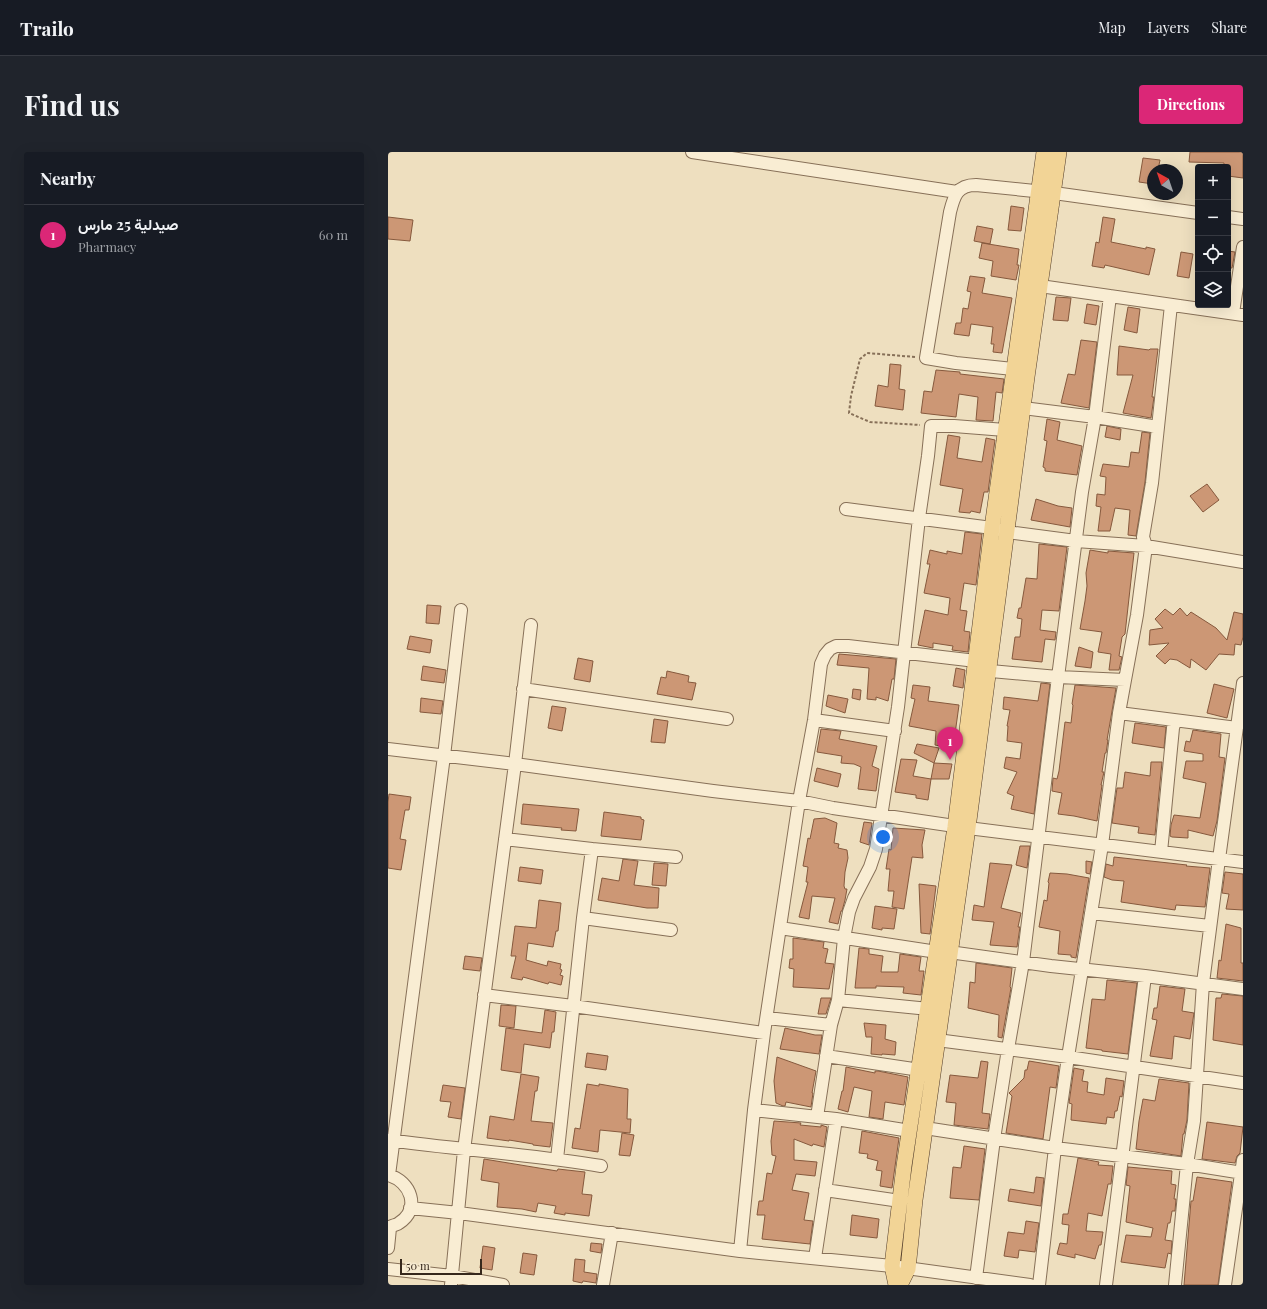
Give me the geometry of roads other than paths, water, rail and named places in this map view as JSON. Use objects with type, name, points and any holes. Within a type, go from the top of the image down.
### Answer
[{"type":"main road","points":[[900,1285],[908,1269],[915,1200],[937,1040],[943,952],[961,828],[980,667],[992,528],[1044,152]]},
{"type":"main road","points":[[980,667],[1007,532],[1059,152]]},
{"type":"main road","points":[[896,1285],[892,1266],[900,1201],[929,1009],[943,952]]},
{"type":"street","points":[[692,152],[957,192],[969,185],[1054,193],[1195,213]]},
{"type":"street","points":[[957,192],[950,212],[926,358],[1013,369]]},
{"type":"street","points":[[1231,217],[1243,219]]},
{"type":"street","points":[[1040,286],[1238,314],[1243,247]]},
{"type":"street","points":[[976,1278],[994,1139],[1023,962],[1083,485],[1095,417],[1110,296]]},
{"type":"street","points":[[1039,1285],[1068,1057],[1102,844],[1119,713],[1137,615],[1146,546],[1143,537],[1152,483],[1171,305]]},
{"type":"street","points":[[1023,408],[1158,427]]},
{"type":"street","points":[[817,1117],[831,1025],[838,1000],[844,938],[849,912],[854,898],[870,867],[876,849],[898,708],[919,518],[931,426],[954,426],[1005,430]]},
{"type":"street","points":[[846,509],[992,528],[1007,532],[1076,541],[1146,546],[1243,562]]},
{"type":"street","points":[[388,1248],[389,1228],[399,1223],[406,1216],[410,1208],[411,1199],[409,1190],[404,1183],[397,1178],[388,1175],[390,1141],[444,756],[461,610]]},
{"type":"street","points":[[452,1281],[464,1150],[515,764],[531,625]]},
{"type":"street","points":[[740,1251],[754,1110],[764,1033],[799,801],[814,720],[821,664],[825,655],[830,649],[836,646],[848,646],[904,653],[980,667],[1058,677],[1125,680]]},
{"type":"street","points":[[1175,1285],[1187,1164],[1194,1120],[1203,983],[1218,859],[1242,700],[1243,683]]},
{"type":"street","points":[[523,689],[727,719]]},
{"type":"street","points":[[1119,713],[1237,728]]},
{"type":"street","points":[[814,720],[894,731]]},
{"type":"street","points":[[1161,852],[1173,728],[1175,721]]},
{"type":"street","points":[[388,749],[799,801],[880,816],[961,828],[1243,862]]},
{"type":"street","points":[[505,839],[676,857]]},
{"type":"street","points":[[557,1159],[573,1006],[592,849]]},
{"type":"street","points":[[1091,913],[1210,926]]},
{"type":"street","points":[[583,918],[671,930]]},
{"type":"street","points":[[780,928],[943,952],[1243,989]]},
{"type":"street","points":[[1106,1285],[1145,976]]},
{"type":"street","points":[[484,995],[764,1033]]},
{"type":"street","points":[[838,1000],[929,1009]]},
{"type":"street","points":[[767,1018],[831,1025]]},
{"type":"street","points":[[937,1040],[1068,1057],[1243,1083]]},
{"type":"street","points":[[826,1056],[920,1070]]},
{"type":"street","points":[[754,1110],[836,1119],[910,1131]]},
{"type":"street","points":[[815,1258],[836,1119]]},
{"type":"street","points":[[925,1128],[1056,1148],[1187,1164],[1242,1173]]},
{"type":"street","points":[[390,1141],[557,1159],[600,1166]]},
{"type":"street","points":[[1224,1285],[1243,1160]]},
{"type":"street","points":[[825,1190],[900,1201]]},
{"type":"street","points":[[410,1208],[459,1213],[740,1251],[892,1266],[1030,1285]]},
{"type":"street","points":[[603,1285],[612,1233]]},
{"type":"street","points":[[388,1269],[452,1281],[503,1285]]},
{"type":"place","name":"صيدلية 25 مارس","points":[[950,760]]}]
